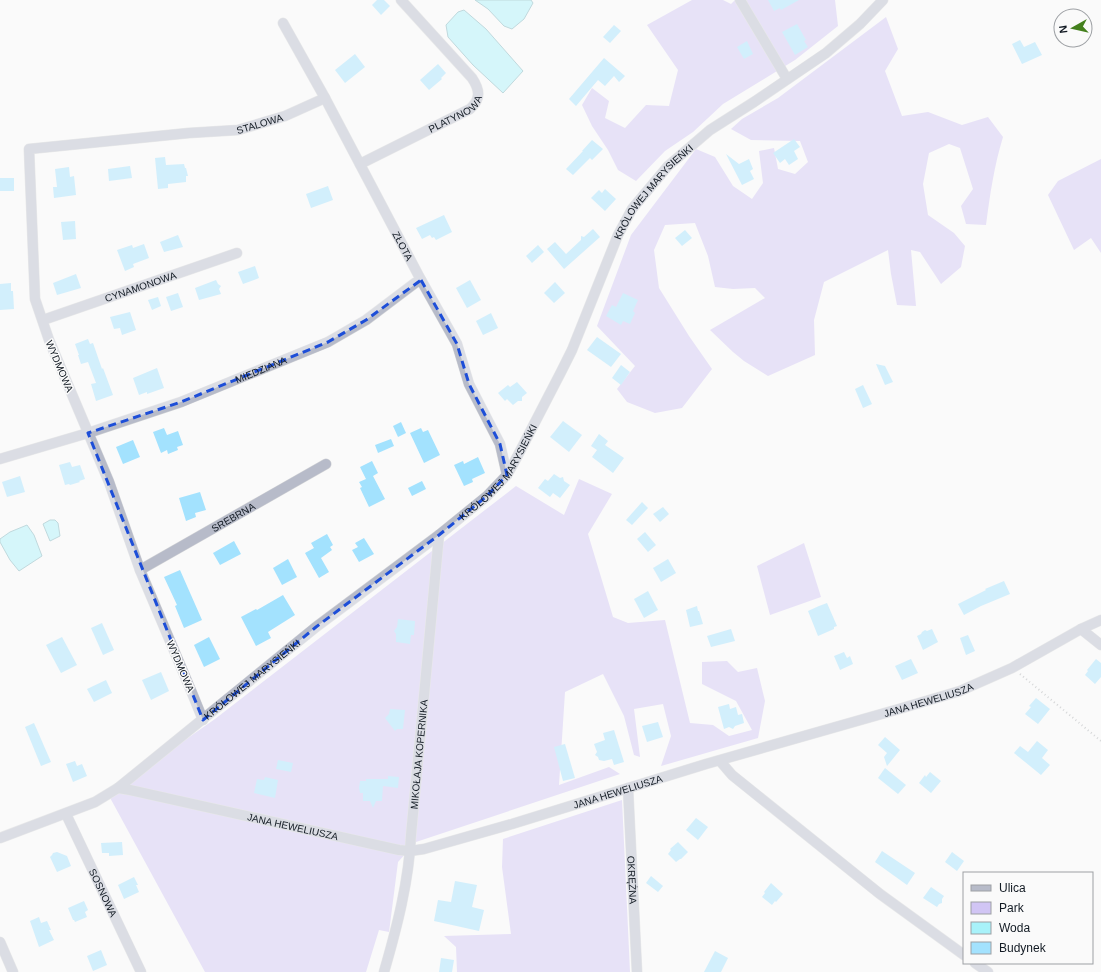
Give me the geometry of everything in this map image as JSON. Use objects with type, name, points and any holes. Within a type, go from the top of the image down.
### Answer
[{"type":"street","name":"PLATYNOWA","points":[[360,164],[470,109],[476,104],[478,89],[472,78],[401,0]]},
{"type":"street","points":[[740,0],[787,79]]},
{"type":"street","name":"KRÓLOWEJ MARYSIEŃKI","points":[[0,838],[95,802],[118,788],[316,627],[439,535],[486,496],[507,475],[572,350],[618,235],[632,209],[668,166],[710,130],[826,53],[860,24],[883,0]]},
{"type":"street","name":"ZŁOTA","points":[[283,23],[457,344],[469,384],[500,444],[507,475]]},
{"type":"street","name":"STALOWA","points":[[189,133],[238,130],[285,116],[325,98]]},
{"type":"street","name":"WYDMOWA","points":[[189,133],[30,149],[36,299],[49,340],[109,482],[140,570],[203,720]]},
{"type":"street","name":"CYNAMONOWA","points":[[43,320],[237,253]]},
{"type":"street","name":"MIEDZIANA","points":[[0,459],[88,433],[181,402],[328,342],[366,320],[421,280]]},
{"type":"street","name":"SREBRNA","points":[[140,570],[326,464]]},
{"type":"street","name":"MIKOŁAJA KOPERNIKA","points":[[384,972],[405,885],[410,851],[439,535]]},
{"type":"street","name":"JANA HEWELIUSZA","points":[[118,788],[399,850],[410,851],[424,849],[960,691],[1012,668],[1081,629],[1101,620]]},
{"type":"street","points":[[1081,629],[1101,645]]},
{"type":"street","points":[[720,761],[732,775],[880,894],[963,954]]},
{"type":"street","name":"OKRĘŻNA","points":[[628,788],[637,972]]},
{"type":"street","name":"SOSNOWA","points":[[66,814],[141,972]]},
{"type":"street","points":[[0,942],[13,972]]},
{"type":"street","points":[[976,964],[988,972]]},
{"type":"path","points":[[1012,668],[1101,741]]},
{"type":"highlighted area","points":[[421,280],[457,344],[469,384],[500,444],[507,475],[487,496],[439,535],[316,627],[203,720],[88,433],[181,402],[328,342],[366,320]]},
{"type":"green space","points":[[692,0],[723,0],[731,4],[735,0],[835,0],[838,26],[795,60],[723,104],[693,132],[665,151],[636,181],[618,170],[608,150],[592,126],[582,105],[592,88],[609,101],[605,118],[625,128],[646,105],[669,106],[678,70],[647,25]]},
{"type":"green space","points":[[886,17],[898,49],[885,71],[902,116],[928,112],[962,125],[988,117],[1003,137],[995,170],[986,225],[966,224],[961,206],[973,189],[960,148],[949,144],[929,153],[923,184],[928,215],[954,233],[965,246],[961,267],[941,284],[920,252],[911,250],[916,306],[897,305],[888,250],[824,282],[814,320],[815,355],[768,376],[744,361],[710,330],[765,298],[755,288],[733,289],[715,287],[708,256],[695,223],[665,225],[654,250],[659,288],[712,369],[682,408],[655,413],[627,402],[617,389],[635,366],[597,326],[631,235],[696,149],[715,157],[733,186],[752,199],[763,183],[759,151],[774,148],[778,169],[795,174],[808,162],[800,141],[751,140],[731,129],[742,119],[778,98]]},
{"type":"green space","points":[[1101,159],[1101,253],[1091,238],[1074,250],[1048,195],[1058,181]]},
{"type":"green space","points":[[579,479],[612,494],[588,534],[613,617],[628,623],[665,620],[690,723],[713,725],[729,736],[752,730],[736,701],[702,684],[702,662],[727,661],[738,672],[757,668],[765,701],[758,738],[661,766],[671,736],[663,704],[634,709],[640,757],[634,755],[624,716],[603,674],[565,692],[559,785],[609,767],[620,774],[416,842],[398,862],[389,932],[379,930],[366,972],[205,972],[108,794],[215,719],[516,486],[564,515]]},
{"type":"green space","points":[[804,543],[821,597],[770,615],[757,566]]},
{"type":"green space","points":[[622,800],[630,972],[457,972],[456,947],[444,936],[511,934],[502,867],[503,839]]},
{"type":"water","points":[[475,0],[531,0],[533,3],[524,19],[512,29],[504,26],[488,9]]},
{"type":"water","points":[[464,10],[486,29],[523,71],[503,93],[473,65],[448,37],[446,25],[458,12]]},
{"type":"water","points":[[50,520],[55,520],[58,523],[60,536],[50,541],[43,524]]},
{"type":"water","points":[[27,525],[34,535],[42,556],[19,571],[10,560],[0,542],[0,539],[10,532]]},
{"type":"building","points":[[377,0],[384,0],[390,6],[381,15],[372,5]]},
{"type":"building","points":[[768,0],[799,0],[781,10],[780,8],[774,11]]},
{"type":"building","points":[[797,24],[806,40],[804,41],[808,47],[795,55],[782,32]]},
{"type":"building","points":[[614,25],[621,31],[610,43],[603,37]]},
{"type":"building","points":[[1020,40],[1024,47],[1035,42],[1042,55],[1022,64],[1012,44]]},
{"type":"building","points":[[747,41],[753,54],[744,59],[737,47]]},
{"type":"building","points":[[355,54],[365,67],[345,83],[335,70]]},
{"type":"building","points":[[604,58],[625,76],[619,82],[614,76],[605,86],[598,80],[576,106],[569,99]]},
{"type":"building","points":[[438,64],[446,73],[441,78],[442,79],[429,90],[420,80]]},
{"type":"building","points":[[794,139],[800,147],[794,151],[798,159],[789,165],[785,159],[780,163],[773,153]]},
{"type":"building","points":[[592,140],[603,149],[592,160],[590,158],[573,175],[566,169]]},
{"type":"building","points":[[726,154],[739,164],[749,159],[753,169],[750,171],[754,179],[742,185]]},
{"type":"building","points":[[165,157],[166,165],[184,164],[188,176],[186,176],[186,182],[168,184],[168,188],[158,189],[155,158]]},
{"type":"building","points":[[130,166],[132,178],[109,181],[108,169]]},
{"type":"building","points":[[69,167],[70,177],[74,176],[76,195],[54,198],[53,187],[57,187],[55,169]]},
{"type":"building","points":[[0,178],[14,178],[14,191],[0,191]]},
{"type":"building","points":[[328,186],[333,200],[311,208],[306,194]]},
{"type":"building","points":[[605,189],[616,199],[605,211],[591,198],[599,190],[602,193]]},
{"type":"building","points":[[444,215],[452,232],[436,240],[430,235],[422,239],[416,228]]},
{"type":"building","points":[[75,221],[76,239],[63,240],[61,222]]},
{"type":"building","points":[[593,229],[600,237],[564,269],[547,249],[555,242],[566,254],[581,240],[581,236],[584,237]]},
{"type":"building","points":[[685,230],[692,238],[682,246],[675,238]]},
{"type":"building","points":[[178,235],[183,247],[164,252],[160,242]]},
{"type":"building","points":[[144,244],[149,258],[133,264],[134,267],[125,271],[117,250],[132,245],[133,248]]},
{"type":"building","points":[[538,245],[544,252],[532,263],[526,256]]},
{"type":"building","points":[[255,266],[259,278],[243,284],[238,272]]},
{"type":"building","points":[[76,274],[81,288],[57,295],[53,283]]},
{"type":"building","points":[[216,280],[221,286],[219,289],[221,294],[199,300],[195,288]]},
{"type":"building","points":[[470,280],[481,300],[467,308],[456,288]]},
{"type":"building","points":[[555,282],[565,293],[554,303],[544,293]]},
{"type":"building","points":[[11,283],[14,309],[0,310],[0,284]]},
{"type":"building","points":[[178,293],[183,307],[171,311],[166,297]]},
{"type":"building","points":[[623,293],[638,300],[633,311],[635,313],[630,324],[623,321],[621,325],[606,316],[612,305],[616,307]]},
{"type":"building","points":[[158,297],[161,306],[152,310],[148,300]]},
{"type":"building","points":[[130,312],[136,330],[122,335],[120,328],[114,329],[110,317]]},
{"type":"building","points":[[491,313],[498,328],[483,335],[476,321]]},
{"type":"building","points":[[597,337],[621,354],[611,367],[587,350]]},
{"type":"building","points":[[88,339],[90,344],[93,343],[113,395],[96,401],[91,384],[96,383],[88,362],[81,364],[75,344]]},
{"type":"building","points":[[876,364],[885,366],[893,382],[885,385]]},
{"type":"building","points":[[621,365],[630,372],[621,385],[612,378]]},
{"type":"building","points":[[157,368],[164,388],[139,395],[133,378]]},
{"type":"building","points":[[517,382],[527,393],[522,397],[522,401],[518,401],[513,405],[507,399],[505,401],[498,393],[508,385],[510,387]]},
{"type":"building","points":[[863,385],[872,404],[863,408],[855,389]]},
{"type":"building","points":[[563,421],[582,435],[569,452],[550,437]]},
{"type":"building","points":[[401,422],[406,433],[398,437],[393,426]]},
{"type":"building","points":[[164,428],[167,435],[178,431],[183,445],[177,447],[178,450],[168,454],[167,450],[161,453],[153,432]]},
{"type":"building","points":[[421,428],[423,432],[428,430],[440,455],[424,463],[410,433]]},
{"type":"building","points":[[599,434],[608,441],[605,445],[624,458],[613,473],[592,457],[597,450],[591,446]]},
{"type":"building","points":[[391,439],[394,446],[378,453],[375,445]]},
{"type":"building","points":[[133,440],[140,457],[123,464],[116,447]]},
{"type":"building","points":[[478,457],[485,473],[472,479],[473,482],[464,486],[454,465],[463,461],[464,464]]},
{"type":"building","points":[[372,461],[378,473],[373,476],[385,499],[369,507],[360,488],[362,487],[359,482],[366,479],[360,467]]},
{"type":"building","points":[[70,462],[72,467],[80,465],[85,479],[70,485],[65,485],[59,465]]},
{"type":"building","points":[[554,474],[560,478],[563,477],[564,481],[570,485],[560,498],[553,493],[550,497],[538,488],[545,479],[548,481]]},
{"type":"building","points":[[20,476],[25,492],[7,497],[2,482]]},
{"type":"building","points":[[422,481],[426,489],[412,496],[408,488]]},
{"type":"building","points":[[200,492],[206,510],[195,513],[196,517],[186,521],[179,498]]},
{"type":"building","points":[[642,502],[648,508],[632,525],[626,520]]},
{"type":"building","points":[[663,507],[669,514],[660,522],[653,514]]},
{"type":"building","points":[[645,532],[656,545],[648,552],[637,539]]},
{"type":"building","points":[[327,534],[333,545],[330,547],[332,550],[321,558],[329,572],[319,578],[305,553],[314,548],[311,543]]},
{"type":"building","points":[[364,538],[374,554],[359,562],[352,550],[358,547],[355,543]]},
{"type":"building","points":[[234,541],[241,554],[220,565],[213,553]]},
{"type":"building","points":[[288,559],[297,577],[282,585],[273,568]]},
{"type":"building","points":[[668,559],[676,573],[661,582],[653,568]]},
{"type":"building","points":[[180,570],[202,620],[184,628],[175,606],[177,605],[164,577]]},
{"type":"building","points":[[1004,581],[1010,594],[964,615],[958,604],[986,590],[985,589]]},
{"type":"building","points":[[648,591],[658,610],[644,618],[634,599]]},
{"type":"building","points":[[283,595],[295,615],[268,632],[271,638],[256,646],[241,617],[256,609],[257,610]]},
{"type":"building","points":[[827,603],[837,626],[834,627],[834,629],[818,636],[808,611]]},
{"type":"building","points":[[697,606],[703,624],[690,627],[686,610]]},
{"type":"building","points":[[398,619],[415,621],[414,635],[411,635],[410,644],[396,642],[396,634],[394,631],[397,627]]},
{"type":"building","points":[[102,623],[114,650],[103,655],[91,628]]},
{"type":"building","points":[[731,629],[735,641],[711,647],[707,636]]},
{"type":"building","points":[[932,629],[938,642],[923,650],[917,636],[925,630],[927,631]]},
{"type":"building","points":[[968,635],[975,651],[966,655],[960,638]]},
{"type":"building","points":[[62,637],[77,665],[61,673],[46,645]]},
{"type":"building","points":[[209,637],[220,659],[204,667],[194,645]]},
{"type":"building","points":[[844,652],[847,658],[850,656],[853,664],[840,670],[834,656]]},
{"type":"building","points":[[911,659],[918,673],[902,680],[895,666]]},
{"type":"building","points":[[1096,659],[1101,663],[1101,677],[1095,684],[1085,675]]},
{"type":"building","points":[[161,672],[169,691],[151,700],[142,680]]},
{"type":"building","points":[[106,680],[112,693],[94,702],[87,689]]},
{"type":"building","points":[[1036,698],[1050,709],[1038,724],[1025,714],[1031,707],[1029,706]]},
{"type":"building","points":[[729,704],[730,709],[736,707],[738,715],[742,714],[744,723],[735,726],[733,729],[729,727],[724,729],[718,707]]},
{"type":"building","points":[[390,709],[405,710],[403,729],[397,729],[395,731],[385,718],[389,714]]},
{"type":"building","points":[[658,722],[663,737],[647,742],[642,726]]},
{"type":"building","points":[[34,723],[51,762],[41,766],[25,727]]},
{"type":"building","points":[[614,730],[624,762],[614,765],[612,759],[604,761],[599,760],[595,755],[597,752],[594,744],[605,740],[603,733]]},
{"type":"building","points":[[885,737],[900,750],[887,766],[884,757],[887,753],[878,745]]},
{"type":"building","points":[[1037,741],[1048,750],[1042,758],[1050,765],[1041,775],[1014,753],[1020,746],[1028,752]]},
{"type":"building","points":[[565,744],[575,778],[563,781],[554,747]]},
{"type":"building","points":[[278,760],[293,763],[291,772],[276,769]]},
{"type":"building","points":[[75,761],[77,766],[82,764],[87,776],[73,782],[66,764]]},
{"type":"building","points":[[885,768],[906,785],[898,794],[878,778]]},
{"type":"building","points":[[930,772],[941,781],[931,793],[919,783],[925,775],[926,777]]},
{"type":"building","points":[[388,776],[399,777],[398,788],[383,786],[382,801],[376,801],[373,808],[370,801],[363,801],[363,793],[360,793],[359,788],[360,781],[366,781],[366,779],[388,779]]},
{"type":"building","points":[[265,777],[278,780],[275,798],[254,793],[257,779],[264,780]]},
{"type":"building","points":[[696,818],[708,827],[698,840],[686,830]]},
{"type":"building","points":[[122,842],[123,855],[109,856],[109,853],[102,853],[101,843]]},
{"type":"building","points":[[678,842],[688,852],[676,862],[668,854],[671,850],[670,849]]},
{"type":"building","points":[[882,851],[915,873],[907,885],[875,862]]},
{"type":"building","points":[[57,852],[67,856],[71,866],[57,872],[50,857],[53,853]]},
{"type":"building","points":[[952,852],[964,861],[957,871],[945,862]]},
{"type":"building","points":[[651,876],[663,886],[658,892],[646,883]]},
{"type":"building","points":[[134,877],[138,885],[136,885],[139,892],[124,899],[118,885]]},
{"type":"building","points":[[455,881],[477,885],[472,907],[484,910],[479,931],[434,921],[438,900],[451,902]]},
{"type":"building","points":[[771,883],[783,894],[772,905],[762,897]]},
{"type":"building","points":[[931,887],[944,896],[942,903],[937,907],[923,898]]},
{"type":"building","points":[[84,901],[88,910],[85,912],[87,917],[75,922],[68,908]]},
{"type":"building","points":[[39,917],[41,923],[47,921],[51,930],[49,930],[54,940],[39,947],[30,921]]},
{"type":"building","points":[[101,950],[107,965],[93,971],[87,956]]},
{"type":"building","points":[[715,951],[728,958],[721,972],[704,972]]},
{"type":"building","points":[[441,958],[454,960],[452,972],[439,972]]}]
